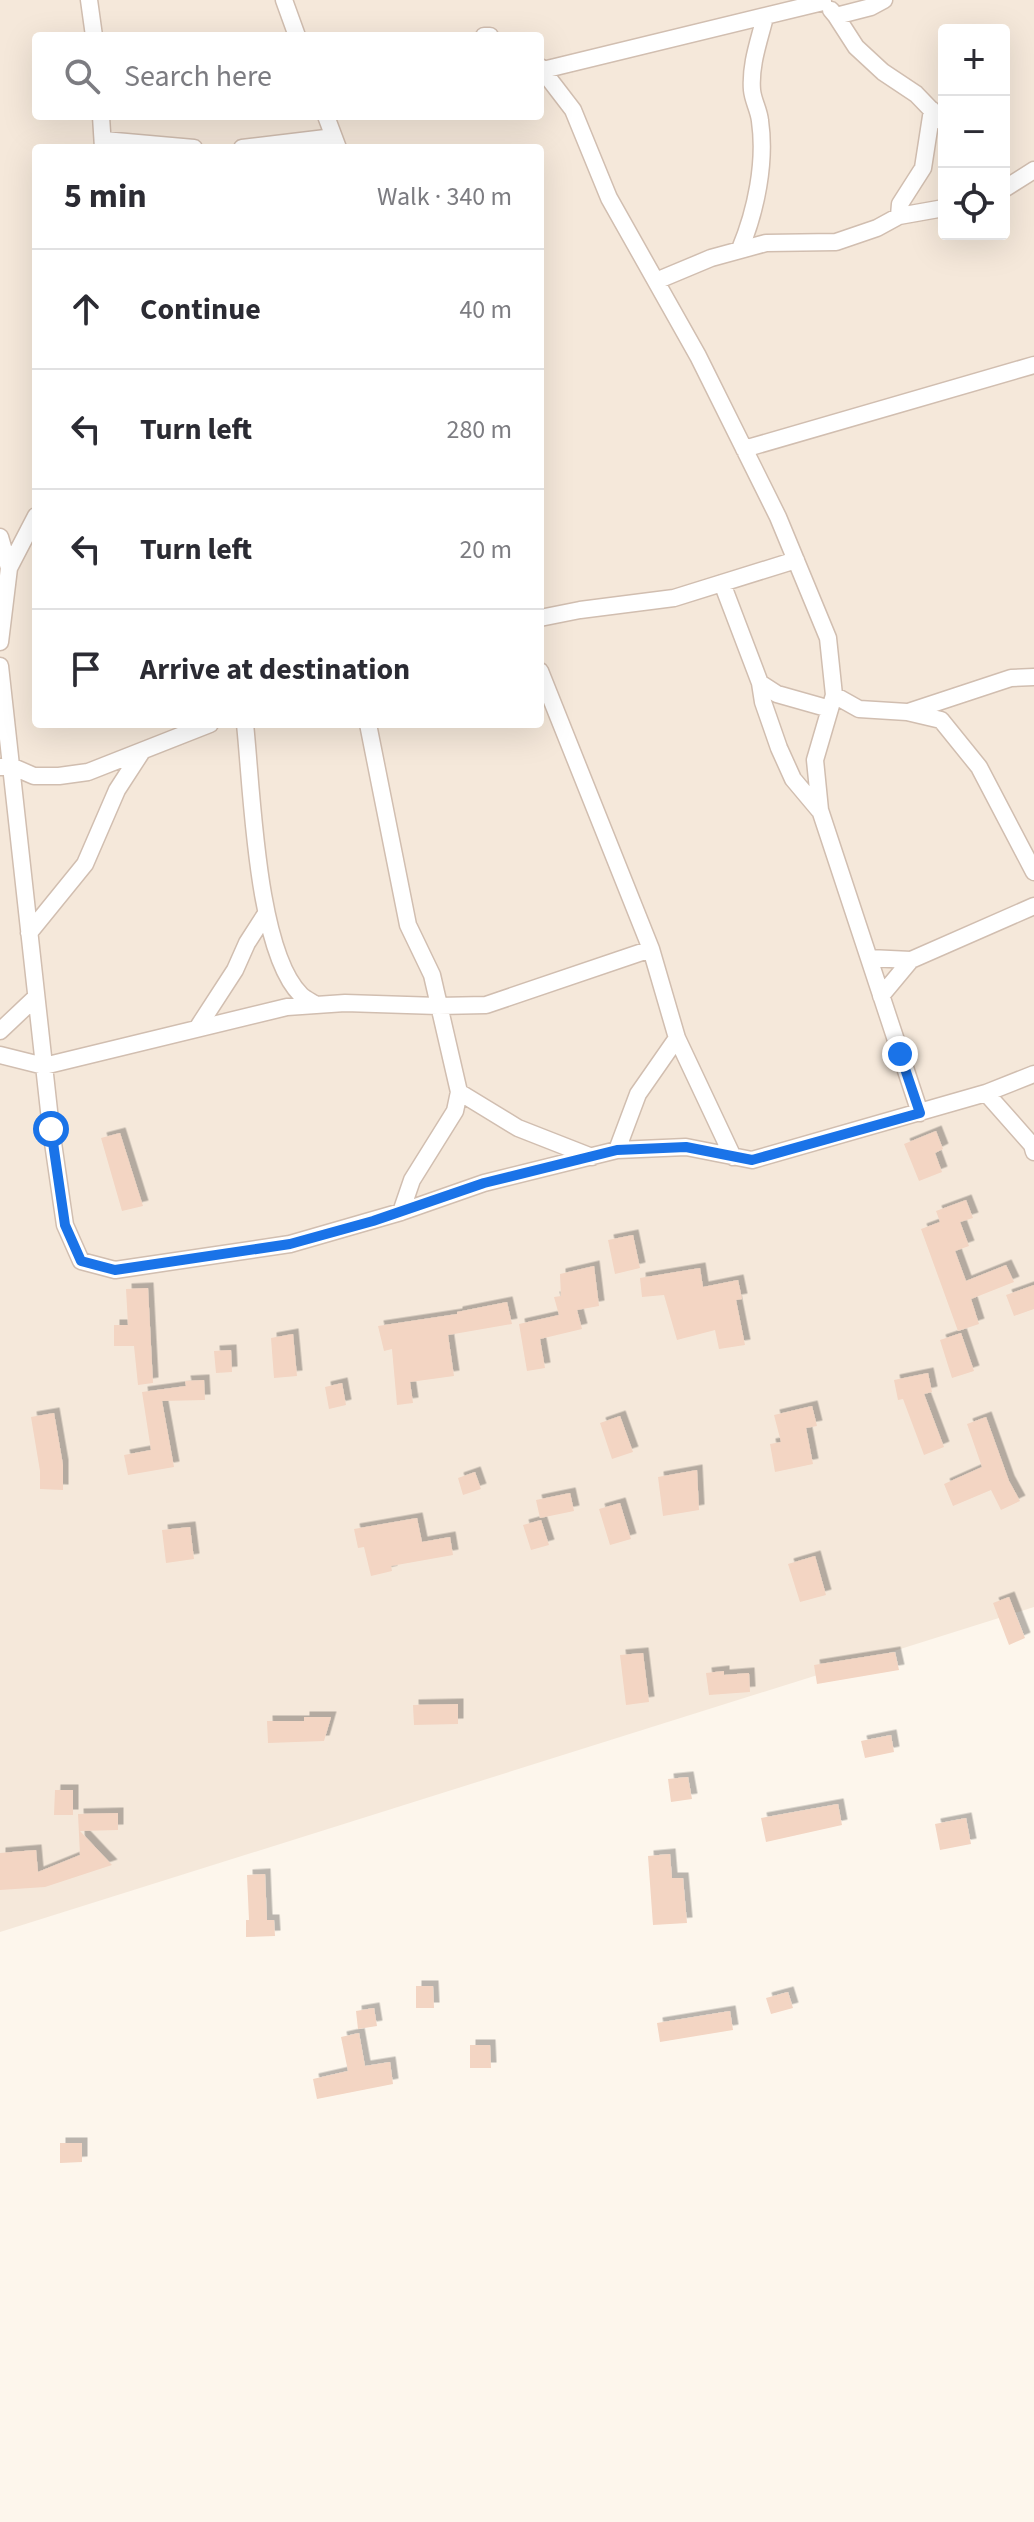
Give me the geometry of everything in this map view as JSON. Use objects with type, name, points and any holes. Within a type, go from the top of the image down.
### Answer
[{"type":"street","points":[[89,0],[93,32]]},
{"type":"street","points":[[284,0],[296,32]]},
{"type":"street","points":[[836,16],[871,7],[884,0]]},
{"type":"street","points":[[544,68],[823,1],[856,47],[883,72],[916,94],[938,116]]},
{"type":"street","points":[[740,249],[753,218],[762,143],[760,119],[752,92],[753,62],[765,17]]},
{"type":"street","points":[[544,71],[573,110],[609,198],[744,449],[778,517],[828,638],[832,702],[815,760],[820,810],[920,1113]]},
{"type":"street","points":[[899,216],[900,204],[923,168],[932,110]]},
{"type":"street","points":[[101,120],[103,144]]},
{"type":"street","points":[[327,120],[336,143]]},
{"type":"street","points":[[1010,185],[1034,170]]},
{"type":"street","points":[[1010,174],[1019,180]]},
{"type":"street","points":[[656,281],[740,249],[766,243],[836,242],[877,228],[899,216],[938,209]]},
{"type":"street","points":[[744,449],[1034,365]]},
{"type":"street","points":[[0,642],[9,568],[32,524]]},
{"type":"street","points":[[0,537],[9,568]]},
{"type":"street","points":[[544,617],[674,598],[796,560]]},
{"type":"street","points":[[722,583],[793,779],[820,810]]},
{"type":"street","points":[[0,666],[6,767],[65,1225],[81,1261],[115,1270],[290,1244],[401,1212],[484,1183],[617,1150],[686,1147],[752,1160],[986,1093],[1034,1074]]},
{"type":"street","points":[[907,712],[1011,678],[1034,677]]},
{"type":"street","points":[[544,681],[651,949],[677,1038],[733,1157]]},
{"type":"street","points":[[760,683],[777,694],[859,709],[907,712],[941,720],[979,767],[1034,872]]},
{"type":"street","points":[[6,767],[34,776],[88,772],[200,728]]},
{"type":"street","points":[[245,728],[265,915],[283,967],[301,995],[316,1005]]},
{"type":"street","points":[[369,728],[408,925],[432,975],[459,1092],[455,1111],[412,1180],[401,1212]]},
{"type":"street","points":[[29,933],[85,864],[117,790],[142,752]]},
{"type":"street","points":[[869,958],[911,960],[1034,906]]},
{"type":"street","points":[[198,1027],[235,970],[265,915]]},
{"type":"street","points":[[0,1055],[44,1066],[287,1007],[393,1003],[486,1005],[651,949]]},
{"type":"street","points":[[881,996],[911,960]]},
{"type":"street","points":[[0,1031],[36,997]]},
{"type":"street","points":[[617,1150],[638,1094],[677,1038]]},
{"type":"street","points":[[459,1092],[518,1128],[592,1157]]},
{"type":"street","points":[[986,1093],[1033,1145]]},
{"type":"shaded area","points":[[0,0],[1034,0],[1034,1607],[0,1932]]},
{"type":"building","points":[[936,1131],[943,1149],[935,1153],[942,1172],[919,1181],[904,1144]]},
{"type":"building","points":[[120,1133],[143,1206],[122,1211],[101,1138]]},
{"type":"building","points":[[966,1200],[973,1218],[960,1222],[969,1246],[955,1251],[966,1281],[1006,1265],[1014,1282],[971,1299],[979,1324],[958,1331],[921,1229],[940,1222],[936,1211]]},
{"type":"building","points":[[633,1235],[640,1268],[615,1274],[608,1240]]},
{"type":"building","points":[[594,1266],[599,1306],[577,1310],[582,1329],[540,1339],[545,1368],[527,1371],[519,1324],[559,1315],[554,1297],[561,1296],[560,1274]]},
{"type":"building","points":[[700,1268],[703,1287],[738,1280],[742,1299],[736,1300],[745,1345],[719,1349],[715,1330],[677,1340],[664,1295],[642,1297],[640,1278]]},
{"type":"building","points":[[1034,1285],[1034,1309],[1014,1316],[1006,1295]]},
{"type":"building","points":[[148,1288],[153,1383],[138,1385],[134,1346],[114,1346],[114,1325],[128,1325],[126,1289]]},
{"type":"building","points":[[507,1302],[512,1324],[448,1335],[454,1376],[410,1382],[413,1403],[397,1405],[392,1349],[384,1351],[378,1326],[457,1314]]},
{"type":"building","points":[[961,1333],[974,1371],[952,1378],[940,1340]]},
{"type":"building","points":[[293,1334],[297,1376],[274,1378],[271,1338]]},
{"type":"building","points":[[231,1350],[232,1372],[216,1373],[214,1351]]},
{"type":"building","points":[[928,1373],[932,1392],[924,1394],[944,1447],[924,1455],[903,1399],[898,1400],[894,1380]]},
{"type":"building","points":[[204,1380],[205,1400],[162,1401],[174,1467],[128,1475],[124,1455],[151,1450],[142,1392],[186,1386],[185,1381]]},
{"type":"building","points":[[342,1383],[346,1405],[329,1409],[325,1387]]},
{"type":"building","points":[[812,1406],[817,1426],[806,1428],[813,1464],[775,1472],[770,1444],[781,1442],[774,1415]]},
{"type":"building","points":[[54,1413],[63,1465],[63,1490],[40,1489],[31,1417]]},
{"type":"building","points":[[620,1416],[633,1452],[612,1459],[600,1423]]},
{"type":"building","points":[[986,1417],[1009,1481],[1020,1501],[1001,1510],[991,1490],[953,1506],[944,1484],[982,1467],[967,1424]]},
{"type":"building","points":[[697,1470],[699,1510],[663,1516],[658,1477]]},
{"type":"building","points":[[475,1472],[481,1489],[463,1495],[458,1478]]},
{"type":"building","points":[[570,1493],[574,1511],[540,1518],[536,1500]]},
{"type":"building","points":[[620,1503],[631,1539],[610,1545],[599,1509]]},
{"type":"building","points":[[417,1518],[422,1542],[450,1537],[453,1555],[391,1566],[392,1571],[371,1576],[364,1547],[358,1548],[354,1529]]},
{"type":"building","points":[[541,1520],[549,1545],[531,1550],[523,1525]]},
{"type":"building","points":[[190,1527],[194,1559],[166,1563],[162,1530]]},
{"type":"building","points":[[815,1556],[826,1595],[800,1602],[788,1564]]},
{"type":"building","points":[[1009,1597],[1025,1638],[1009,1645],[993,1603]]},
{"type":"building","points":[[895,1652],[899,1670],[817,1684],[814,1665]]},
{"type":"building","points":[[643,1653],[649,1702],[626,1705],[620,1655]]},
{"type":"building","points":[[724,1671],[724,1675],[749,1673],[750,1692],[709,1695],[706,1673]]},
{"type":"building","points":[[458,1704],[458,1724],[414,1725],[413,1705]]},
{"type":"building","points":[[304,1717],[331,1717],[324,1741],[268,1743],[267,1721],[304,1721]]},
{"type":"building","points":[[891,1735],[894,1752],[865,1758],[861,1741]]},
{"type":"building","points":[[688,1777],[692,1799],[671,1802],[668,1779]]},
{"type":"building","points":[[55,1790],[73,1790],[73,1815],[54,1815]]},
{"type":"building","points":[[838,1804],[842,1825],[766,1842],[761,1818]]},
{"type":"building","points":[[118,1813],[118,1830],[80,1831],[112,1865],[45,1887],[0,1890],[0,1853],[36,1850],[38,1872],[80,1855],[78,1814]]},
{"type":"building","points":[[966,1818],[971,1844],[940,1850],[935,1824]]},
{"type":"building","points":[[670,1854],[672,1878],[683,1878],[687,1923],[653,1925],[648,1856]]},
{"type":"building","points":[[265,1874],[267,1920],[274,1920],[275,1936],[246,1937],[246,1920],[249,1920],[247,1875]]},
{"type":"building","points":[[416,1986],[433,1986],[434,2008],[416,2008]]},
{"type":"building","points":[[788,1992],[793,2008],[771,2014],[766,1998]]},
{"type":"building","points":[[374,2008],[377,2026],[358,2029],[356,2011]]},
{"type":"building","points":[[730,2011],[733,2030],[660,2042],[657,2023]]},
{"type":"building","points":[[359,2033],[365,2066],[390,2062],[393,2084],[317,2099],[313,2079],[348,2071],[341,2037]]},
{"type":"building","points":[[470,2045],[490,2045],[491,2068],[470,2068]]},
{"type":"building","points":[[60,2143],[82,2143],[82,2162],[60,2163]]},
{"type":"route","points":[[51,1129],[65,1225],[81,1261],[115,1270],[290,1244],[345,1230],[484,1183],[617,1150],[686,1147],[752,1160],[783,1153],[920,1113],[900,1054]]}]
